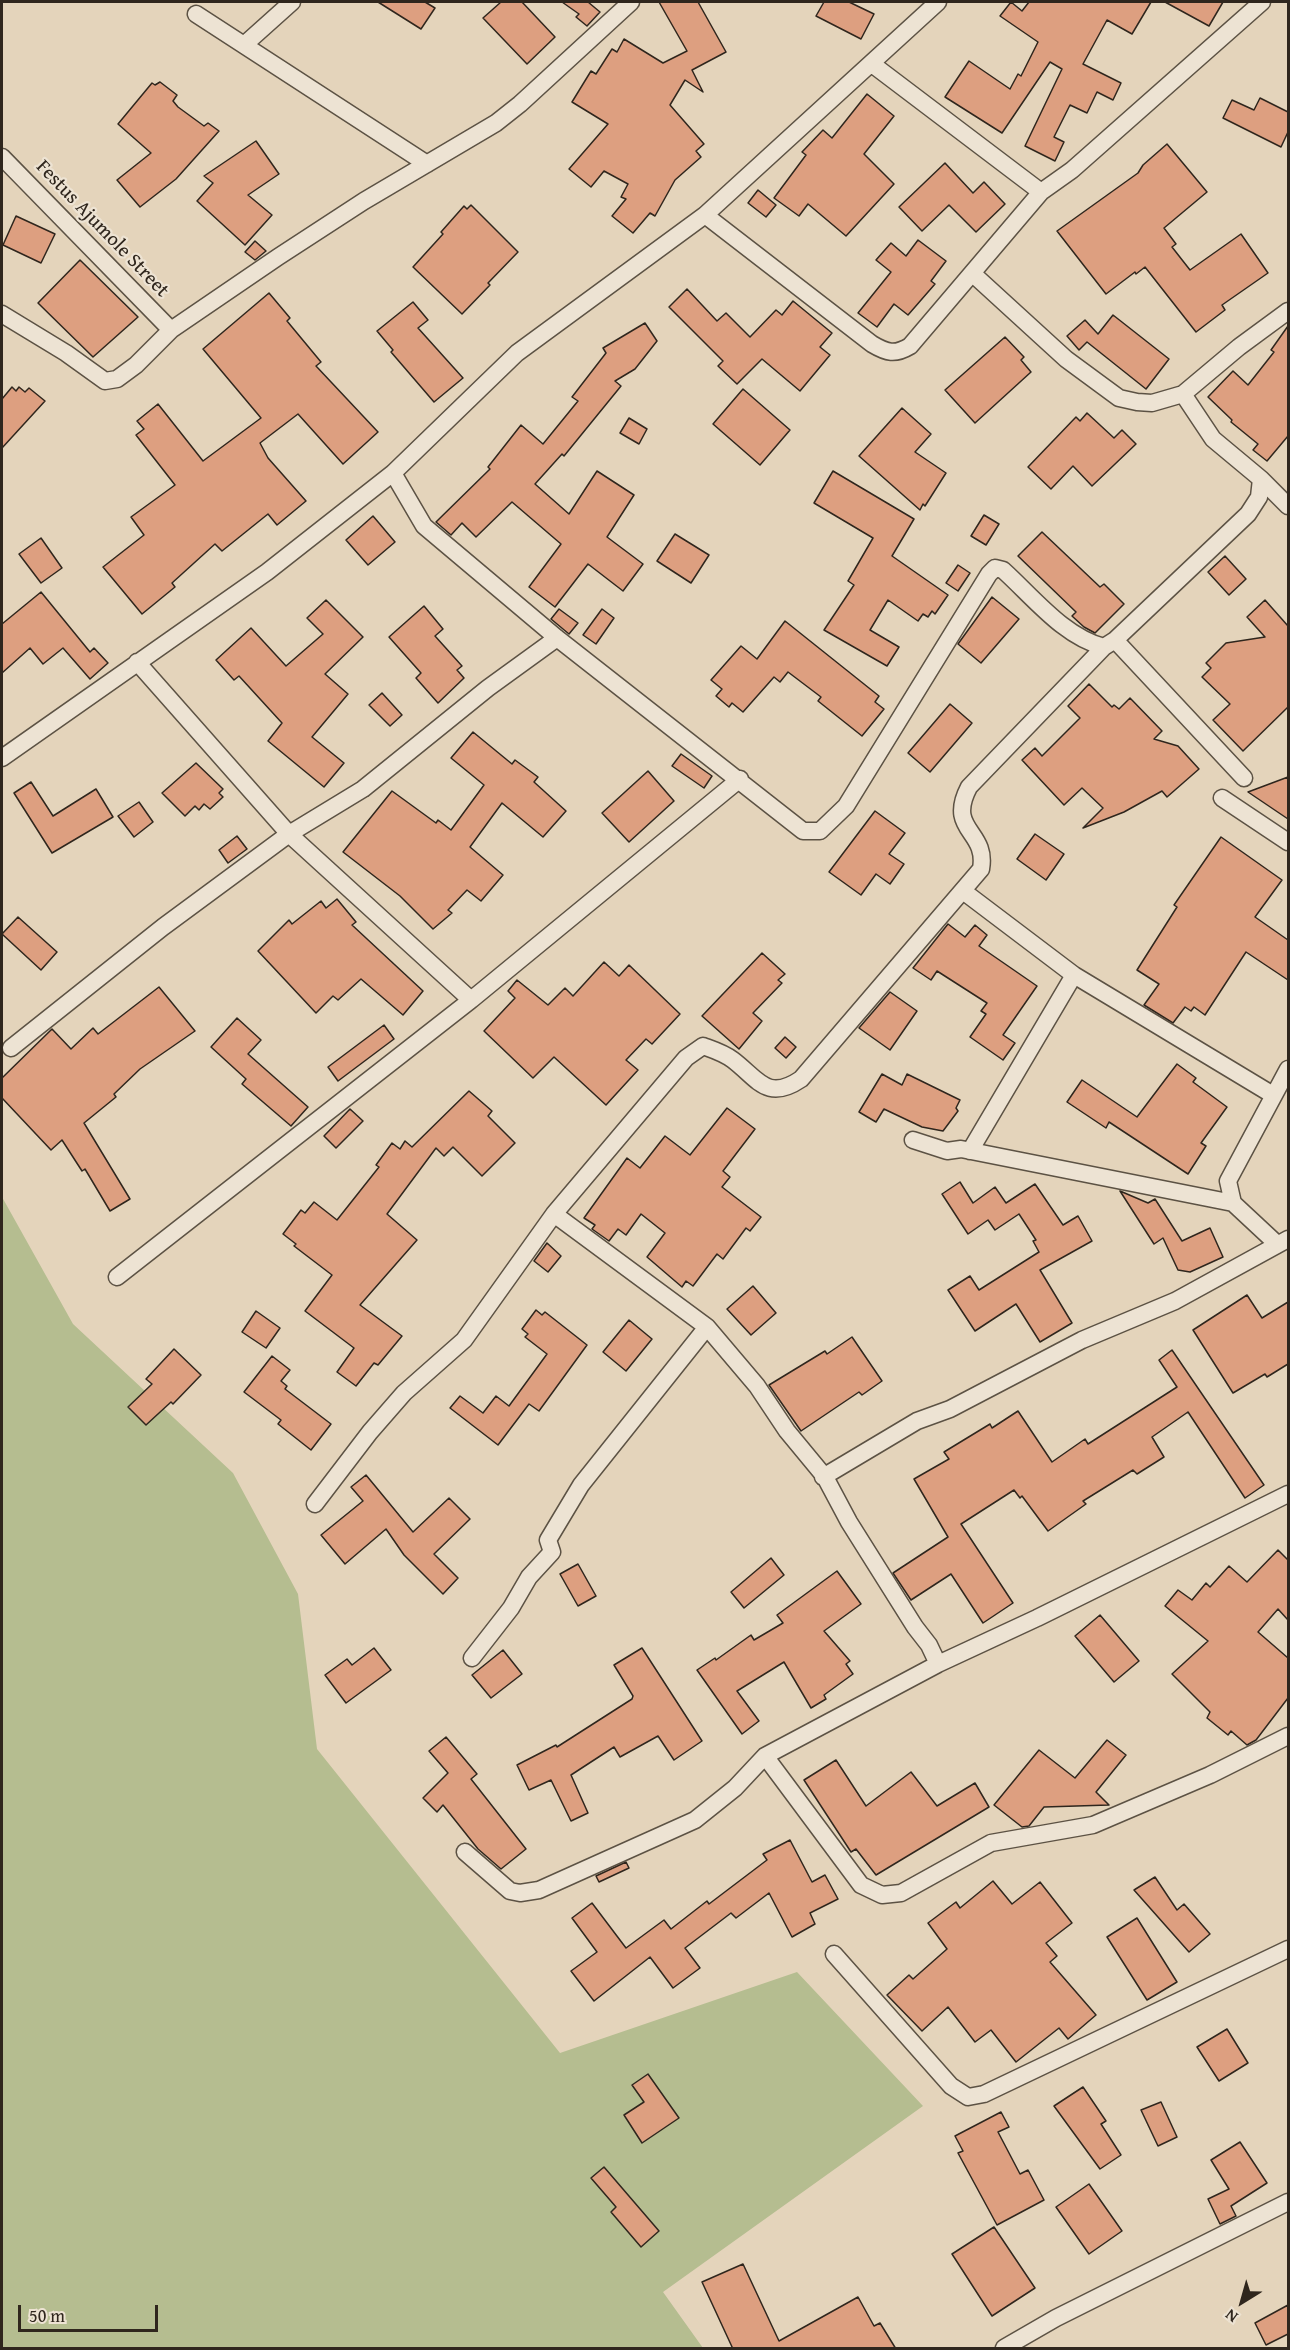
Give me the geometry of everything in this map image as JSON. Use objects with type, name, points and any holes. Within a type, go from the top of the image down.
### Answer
[{"type":"street","points":[[244,45],[292,2]]},
{"type":"street","points":[[2,314],[66,353],[105,381],[117,379],[136,365],[171,330],[278,257],[496,123],[520,104],[631,2]]},
{"type":"street","points":[[2,758],[267,572],[393,473],[517,353],[705,215],[938,2]]},
{"type":"street","points":[[705,215],[887,353],[900,352],[910,346],[1041,192],[1072,170],[1263,2]]},
{"type":"street","points":[[196,14],[427,164]]},
{"type":"street","points":[[872,64],[1041,192]]},
{"type":"street","name":"Festus Ajumole Street","points":[[2,157],[171,330]]},
{"type":"street","points":[[973,274],[1066,359],[1119,399],[1152,403],[1183,394],[1239,347],[1288,311]]},
{"type":"street","points":[[1183,394],[1213,439],[1261,479],[1288,506]]},
{"type":"street","points":[[393,473],[424,526],[557,638],[740,779],[803,831],[820,831],[836,819],[846,806],[989,574],[995,568],[1003,570],[1065,626],[1087,642],[1110,643],[1244,778]]},
{"type":"street","points":[[315,1504],[404,1393],[464,1340],[554,1214],[686,1058],[703,1046],[734,1061],[754,1081],[772,1088],[786,1089],[801,1078],[981,869],[983,858],[978,843],[961,815],[962,800],[969,787],[1110,643],[1248,514],[1259,497],[1261,479]]},
{"type":"street","points":[[11,1048],[164,927],[289,834],[363,789],[488,688],[557,638]]},
{"type":"street","points":[[137,662],[289,834],[471,1000]]},
{"type":"street","points":[[117,1276],[471,1000],[740,779]]},
{"type":"street","points":[[1222,798],[1288,842]]},
{"type":"street","points":[[963,891],[1074,975],[1280,1089]]},
{"type":"street","points":[[970,1150],[1074,975]]},
{"type":"street","points":[[1233,1203],[1228,1180],[1280,1089],[1288,1069]]},
{"type":"street","points":[[824,1477],[917,1421],[937,1416],[1103,1330],[1175,1301],[1283,1242],[1233,1203],[970,1150],[947,1151],[913,1140]]},
{"type":"street","points":[[554,1214],[707,1327],[757,1386],[787,1431],[824,1477],[938,1664]]},
{"type":"street","points":[[472,1658],[511,1608],[530,1577],[552,1552],[548,1540],[581,1485],[707,1327]]},
{"type":"street","points":[[465,1852],[510,1891],[520,1893],[539,1890],[695,1820],[735,1788],[765,1756],[938,1664],[1037,1618],[1288,1494]]},
{"type":"street","points":[[765,1756],[861,1886],[872,1893],[892,1895],[991,1843],[1092,1825],[1210,1775],[1288,1736]]},
{"type":"street","points":[[834,1954],[951,2086],[968,2097],[984,2094],[1288,1949]]},
{"type":"street","points":[[1004,2349],[1056,2318],[1288,2202]]},
{"type":"green space","points":[[2,1197],[73,1324],[233,1473],[298,1594],[317,1749],[560,2053],[797,1972],[923,2106],[663,2292],[703,2348],[2,2348]]},
{"type":"building","points":[[378,2],[425,2],[435,8],[421,29]]},
{"type":"building","points":[[501,2],[522,2],[555,37],[527,64],[483,18]]},
{"type":"building","points":[[562,2],[588,2],[600,12],[587,26],[576,17],[579,14]]},
{"type":"building","points":[[659,2],[698,2],[726,52],[692,70],[703,92],[685,80],[670,105],[704,144],[696,151],[701,157],[675,180],[655,216],[650,213],[633,233],[612,216],[626,199],[621,197],[628,184],[604,171],[591,187],[569,169],[608,124],[572,102],[591,71],[596,74],[612,49],[617,52],[624,39],[663,63],[687,51]]},
{"type":"building","points":[[824,2],[849,2],[874,14],[861,39],[816,16]]},
{"type":"building","points":[[1011,2],[1022,11],[1029,2],[1151,2],[1132,34],[1107,20],[1083,64],[1121,83],[1113,100],[1097,92],[1087,113],[1070,105],[1054,137],[1064,142],[1055,161],[1025,146],[1062,69],[1050,62],[1002,133],[945,97],[969,61],[1010,89],[1018,74],[1021,76],[1038,42],[1000,16]]},
{"type":"building","points":[[1165,2],[1223,2],[1209,26]]},
{"type":"building","points":[[160,82],[177,95],[173,101],[178,107],[204,126],[208,123],[219,131],[176,179],[140,207],[117,180],[151,153],[118,124],[152,83],[155,85]]},
{"type":"building","points":[[867,94],[894,116],[864,154],[894,184],[846,236],[808,204],[799,216],[774,198],[806,155],[802,152],[823,130],[832,138]]},
{"type":"building","points":[[1260,98],[1288,112],[1288,132],[1281,147],[1223,118],[1232,100],[1254,110]]},
{"type":"building","points":[[256,141],[279,174],[248,195],[272,215],[245,245],[197,201],[213,183],[204,176]]},
{"type":"building","points":[[1167,144],[1207,192],[1164,228],[1176,244],[1172,247],[1190,270],[1241,234],[1268,273],[1222,305],[1225,310],[1196,332],[1145,267],[1106,294],[1057,231],[1138,173],[1143,165]]},
{"type":"building","points":[[945,163],[973,193],[984,182],[1005,204],[976,232],[949,205],[922,231],[899,207]]},
{"type":"building","points":[[758,190],[776,205],[766,217],[748,203]]},
{"type":"building","points":[[471,205],[518,252],[462,314],[413,267],[443,234],[441,232],[464,206],[467,209]]},
{"type":"building","points":[[16,216],[55,234],[41,263],[3,245]]},
{"type":"building","points":[[918,240],[946,261],[931,281],[935,284],[908,315],[894,304],[877,327],[858,313],[891,272],[876,260],[891,243],[906,256]]},
{"type":"building","points":[[255,241],[266,251],[255,260],[245,252]]},
{"type":"building","points":[[80,260],[138,317],[93,357],[38,303]]},
{"type":"building","points":[[687,289],[717,321],[726,313],[750,337],[776,310],[782,315],[793,301],[832,333],[820,347],[830,355],[800,391],[762,359],[737,384],[718,366],[723,361],[669,307]]},
{"type":"building","points":[[269,293],[290,318],[287,321],[321,362],[316,366],[378,432],[343,464],[298,414],[260,443],[268,458],[306,501],[277,525],[268,514],[222,551],[215,544],[172,583],[175,587],[142,614],[103,567],[144,535],[131,517],[175,485],[136,435],[144,429],[137,421],[158,404],[203,461],[261,418],[203,349]]},
{"type":"building","points":[[413,302],[428,320],[418,328],[463,378],[434,402],[391,352],[393,350],[377,331]]},
{"type":"building","points":[[1113,315],[1169,359],[1146,389],[1087,342],[1079,350],[1067,336],[1085,320],[1098,334]]},
{"type":"building","points":[[645,323],[657,341],[635,369],[615,381],[621,386],[564,456],[562,454],[535,484],[569,514],[597,471],[634,495],[607,537],[643,564],[623,591],[588,564],[555,607],[529,587],[561,544],[512,502],[476,537],[462,523],[451,535],[436,522],[490,469],[488,467],[521,425],[543,444],[578,401],[572,397],[606,353],[603,348]]},
{"type":"building","points":[[1288,326],[1288,436],[1267,461],[1253,450],[1258,444],[1231,422],[1232,420],[1208,397],[1233,371],[1248,385],[1274,352],[1271,350]]},
{"type":"building","points":[[1005,337],[1024,357],[1021,360],[1031,372],[975,423],[945,390]]},
{"type":"building","points":[[12,387],[16,391],[19,387],[25,392],[29,388],[45,401],[2,448],[2,399]]},
{"type":"building","points":[[743,389],[790,430],[760,465],[713,424]]},
{"type":"building","points":[[902,408],[931,434],[915,452],[946,473],[920,510],[859,456]]},
{"type":"building","points":[[1087,413],[1114,438],[1122,430],[1136,444],[1092,486],[1073,466],[1051,489],[1028,467],[1076,417],[1080,421]]},
{"type":"building","points":[[629,418],[647,429],[639,444],[620,433]]},
{"type":"building","points":[[833,471],[914,519],[892,556],[948,595],[935,614],[932,611],[928,617],[923,614],[918,621],[888,600],[870,630],[899,647],[887,666],[824,630],[854,585],[848,581],[873,538],[814,503]]},
{"type":"building","points":[[984,515],[999,524],[986,545],[971,536]]},
{"type":"building","points":[[373,516],[395,542],[368,565],[346,540]]},
{"type":"building","points":[[1042,532],[1100,587],[1104,584],[1124,604],[1095,633],[1072,616],[1076,612],[1018,556]]},
{"type":"building","points":[[675,534],[709,555],[691,583],[657,561]]},
{"type":"building","points":[[41,538],[62,568],[41,583],[19,554]]},
{"type":"building","points":[[1225,556],[1246,579],[1229,595],[1208,572]]},
{"type":"building","points":[[958,565],[970,573],[958,591],[946,583]]},
{"type":"building","points":[[41,592],[90,652],[94,648],[108,663],[90,679],[63,648],[43,664],[30,648],[2,673],[2,624]]},
{"type":"building","points":[[992,597],[1019,619],[981,663],[958,644]]},
{"type":"building","points":[[326,600],[363,637],[325,674],[348,694],[312,737],[344,763],[324,787],[268,741],[282,723],[239,676],[234,680],[216,660],[251,628],[286,666],[323,634],[307,618]]},
{"type":"building","points":[[1265,600],[1288,626],[1288,707],[1243,751],[1213,720],[1230,704],[1202,677],[1211,668],[1206,663],[1226,643],[1265,637],[1247,617]]},
{"type":"building","points":[[424,606],[443,629],[435,636],[462,666],[457,670],[464,678],[438,703],[416,678],[421,673],[389,637]]},
{"type":"building","points":[[559,609],[578,623],[569,634],[551,619]]},
{"type":"building","points":[[602,609],[614,618],[596,644],[583,635]]},
{"type":"building","points":[[785,621],[879,696],[875,702],[884,709],[862,736],[818,701],[821,697],[788,672],[780,682],[774,677],[743,712],[732,703],[729,707],[716,696],[722,689],[711,680],[741,646],[757,659]]},
{"type":"building","points":[[1089,684],[1112,707],[1114,705],[1119,709],[1130,698],[1162,731],[1154,739],[1178,746],[1199,769],[1167,797],[1162,791],[1124,812],[1083,828],[1103,808],[1082,788],[1064,805],[1022,760],[1035,748],[1042,756],[1080,718],[1068,706]]},
{"type":"building","points":[[382,693],[402,715],[390,726],[369,705]]},
{"type":"building","points":[[950,704],[972,723],[930,772],[908,753]]},
{"type":"building","points":[[473,732],[512,764],[515,760],[538,777],[534,782],[566,811],[543,837],[502,803],[470,847],[503,875],[481,901],[467,890],[448,910],[452,913],[433,929],[400,896],[343,852],[392,791],[436,823],[438,820],[451,830],[484,785],[451,758]]},
{"type":"building","points":[[681,754],[712,776],[704,788],[672,766]]},
{"type":"building","points":[[196,763],[223,789],[219,793],[223,797],[210,809],[204,804],[199,810],[195,806],[185,816],[162,793]]},
{"type":"building","points":[[648,771],[674,801],[629,842],[602,813]]},
{"type":"building","points":[[1288,777],[1288,819],[1248,792]]},
{"type":"building","points":[[31,782],[53,816],[96,789],[113,817],[52,853],[14,793]]},
{"type":"building","points":[[139,802],[153,822],[134,837],[118,816]]},
{"type":"building","points":[[875,811],[905,833],[889,854],[904,864],[890,884],[876,874],[861,895],[829,872]]},
{"type":"building","points":[[1035,834],[1064,854],[1046,880],[1017,859]]},
{"type":"building","points":[[237,836],[247,849],[228,863],[219,850]]},
{"type":"building","points":[[1221,837],[1282,880],[1255,917],[1288,940],[1288,980],[1246,952],[1205,1015],[1194,1007],[1191,1011],[1185,1007],[1173,1023],[1144,1005],[1159,984],[1137,970],[1177,907],[1174,905]]},
{"type":"building","points":[[337,899],[356,922],[352,925],[423,991],[403,1015],[361,979],[338,1000],[333,996],[316,1013],[258,951],[289,920],[292,924],[321,901],[326,908]]},
{"type":"building","points":[[18,917],[57,952],[41,970],[2,934]]},
{"type":"building","points":[[948,924],[965,937],[975,925],[987,935],[979,946],[1037,986],[1003,1035],[1015,1043],[1003,1060],[970,1037],[986,1014],[981,1011],[987,1003],[937,971],[931,980],[913,968]]},
{"type":"building","points":[[762,953],[785,974],[778,980],[782,983],[753,1013],[762,1021],[739,1049],[702,1016]]},
{"type":"building","points":[[604,962],[619,976],[629,965],[680,1014],[652,1044],[646,1039],[626,1060],[638,1070],[606,1105],[554,1057],[533,1078],[484,1031],[515,998],[508,991],[517,980],[548,1005],[565,988],[573,996]]},
{"type":"building","points":[[159,987],[195,1031],[140,1069],[114,1094],[116,1097],[84,1123],[130,1199],[110,1211],[85,1169],[82,1171],[62,1140],[51,1150],[2,1098],[2,1078],[52,1029],[71,1049],[93,1028],[98,1034]]},
{"type":"building","points":[[890,992],[917,1011],[890,1050],[859,1028]]},
{"type":"building","points":[[237,1018],[261,1040],[248,1054],[308,1107],[291,1126],[242,1084],[246,1079],[211,1047]]},
{"type":"building","points":[[384,1025],[394,1039],[338,1081],[328,1067]]},
{"type":"building","points":[[785,1037],[796,1047],[786,1058],[775,1048]]},
{"type":"building","points":[[1177,1064],[1196,1078],[1193,1082],[1227,1107],[1201,1143],[1206,1146],[1188,1174],[1109,1122],[1106,1128],[1067,1102],[1082,1080],[1137,1117]]},
{"type":"building","points":[[882,1074],[902,1085],[907,1074],[960,1100],[956,1108],[958,1111],[943,1131],[922,1127],[884,1109],[876,1122],[859,1112]]},
{"type":"building","points":[[469,1091],[492,1111],[488,1116],[515,1143],[482,1176],[453,1147],[444,1156],[436,1148],[387,1214],[417,1240],[360,1305],[402,1336],[378,1365],[374,1363],[356,1386],[337,1372],[354,1348],[305,1311],[332,1275],[294,1246],[296,1244],[283,1234],[301,1210],[305,1213],[314,1202],[337,1220],[379,1167],[376,1165],[392,1143],[400,1149],[405,1141],[412,1147]]},
{"type":"building","points":[[727,1108],[755,1129],[723,1171],[730,1177],[722,1187],[761,1217],[750,1231],[746,1228],[723,1259],[717,1254],[693,1286],[686,1281],[682,1287],[647,1257],[665,1233],[641,1214],[626,1235],[618,1229],[609,1241],[592,1229],[595,1225],[584,1218],[627,1158],[640,1168],[665,1136],[690,1155]]},
{"type":"building","points":[[350,1109],[363,1121],[336,1148],[324,1136]]},
{"type":"building","points":[[960,1182],[973,1203],[995,1187],[1006,1203],[1035,1184],[1063,1225],[1078,1216],[1092,1241],[1040,1270],[1072,1323],[1040,1342],[1016,1304],[975,1331],[948,1290],[970,1276],[979,1290],[1039,1252],[1033,1241],[1036,1240],[1019,1214],[995,1230],[988,1220],[968,1234],[942,1194]]},
{"type":"building","points":[[1120,1191],[1148,1203],[1155,1199],[1182,1241],[1210,1228],[1223,1257],[1190,1272],[1178,1270],[1163,1238],[1154,1244]]},
{"type":"building","points":[[547,1243],[561,1256],[548,1272],[534,1261]]},
{"type":"building","points":[[753,1286],[776,1313],[751,1335],[727,1309]]},
{"type":"building","points":[[1247,1295],[1262,1318],[1288,1302],[1288,1364],[1267,1377],[1265,1374],[1233,1393],[1193,1330]]},
{"type":"building","points":[[536,1310],[542,1315],[545,1312],[587,1345],[539,1411],[529,1404],[498,1445],[450,1408],[460,1396],[483,1413],[496,1396],[509,1406],[547,1354],[525,1337],[528,1334],[522,1329]]},
{"type":"building","points":[[256,1311],[280,1328],[266,1348],[242,1332]]},
{"type":"building","points":[[629,1320],[652,1339],[626,1371],[603,1352]]},
{"type":"building","points":[[852,1337],[882,1381],[862,1395],[859,1392],[801,1431],[769,1385],[825,1351],[827,1354]]},
{"type":"building","points":[[174,1349],[201,1375],[173,1404],[171,1402],[146,1425],[128,1407],[152,1384],[146,1379]]},
{"type":"building","points":[[1172,1350],[1264,1485],[1245,1498],[1188,1412],[1152,1437],[1164,1457],[1137,1474],[1133,1470],[1083,1501],[1086,1504],[1048,1531],[1022,1496],[1020,1498],[1014,1490],[961,1524],[1013,1603],[983,1623],[951,1574],[911,1600],[893,1573],[948,1537],[914,1479],[949,1459],[944,1452],[990,1424],[992,1428],[1018,1411],[1052,1462],[1085,1439],[1088,1444],[1177,1387],[1159,1360]]},
{"type":"building","points":[[272,1356],[290,1370],[281,1381],[287,1386],[285,1389],[331,1424],[311,1450],[278,1424],[281,1420],[244,1392]]},
{"type":"building","points":[[366,1475],[413,1532],[449,1498],[470,1519],[434,1554],[458,1578],[443,1594],[404,1555],[386,1529],[345,1564],[321,1535],[363,1501],[351,1487]]},
{"type":"building","points":[[1278,1550],[1288,1560],[1288,1620],[1278,1609],[1258,1632],[1288,1658],[1288,1698],[1256,1740],[1247,1745],[1231,1731],[1228,1735],[1207,1718],[1210,1712],[1172,1674],[1208,1641],[1165,1606],[1178,1590],[1192,1600],[1206,1583],[1210,1587],[1229,1566],[1247,1582]]},
{"type":"building","points":[[771,1558],[784,1575],[744,1608],[731,1592]]},
{"type":"building","points":[[578,1564],[596,1596],[578,1606],[560,1574]]},
{"type":"building","points":[[837,1571],[861,1604],[824,1631],[850,1661],[846,1664],[853,1674],[824,1695],[826,1699],[811,1708],[784,1662],[737,1691],[759,1721],[742,1734],[697,1670],[715,1658],[716,1660],[751,1635],[754,1640],[783,1623],[777,1615]]},
{"type":"building","points":[[1100,1615],[1139,1661],[1114,1682],[1075,1636]]},
{"type":"building","points":[[374,1648],[391,1670],[346,1703],[325,1675],[347,1659],[352,1665]]},
{"type":"building","points":[[642,1648],[702,1741],[674,1760],[658,1736],[620,1757],[614,1747],[571,1775],[588,1813],[571,1821],[551,1780],[529,1790],[517,1765],[556,1745],[557,1747],[632,1699],[633,1696],[614,1665]]},
{"type":"building","points":[[503,1650],[522,1674],[491,1698],[472,1675]]},
{"type":"building","points":[[446,1737],[477,1774],[471,1779],[526,1849],[501,1869],[478,1849],[443,1805],[437,1812],[423,1798],[448,1773],[429,1751]]},
{"type":"building","points":[[1107,1740],[1126,1755],[1096,1792],[1109,1805],[1044,1807],[1029,1826],[1022,1827],[994,1805],[1039,1750],[1075,1778]]},
{"type":"building","points":[[836,1760],[866,1806],[911,1772],[937,1806],[975,1783],[989,1807],[876,1875],[856,1849],[851,1852],[804,1780]]},
{"type":"building","points":[[790,1840],[812,1882],[825,1875],[838,1899],[810,1913],[815,1924],[792,1937],[769,1893],[736,1918],[731,1913],[685,1948],[700,1968],[673,1988],[650,1957],[594,2001],[571,1971],[597,1952],[572,1918],[592,1903],[626,1948],[664,1920],[671,1929],[707,1901],[709,1904],[767,1860],[763,1854]]},
{"type":"building","points":[[626,1862],[629,1868],[599,1882],[596,1876]]},
{"type":"building","points":[[1155,1877],[1177,1910],[1184,1904],[1210,1934],[1189,1952],[1134,1890]]},
{"type":"building","points":[[993,1881],[1012,1904],[1040,1882],[1072,1923],[1046,1943],[1057,1956],[1050,1962],[1096,2015],[1068,2039],[1059,2028],[1016,2062],[991,2030],[975,2042],[948,2007],[922,2031],[887,1995],[909,1975],[913,1979],[947,1949],[928,1923],[956,1902],[960,1908]]},
{"type":"building","points":[[1137,1918],[1177,1982],[1147,2000],[1107,1937]]},
{"type":"building","points":[[1227,2029],[1248,2063],[1219,2081],[1197,2047]]},
{"type":"building","points":[[648,2074],[679,2118],[642,2143],[624,2115],[644,2102],[632,2085]]},
{"type":"building","points":[[1083,2087],[1106,2121],[1101,2124],[1121,2155],[1100,2169],[1054,2106]]},
{"type":"building","points":[[1161,2102],[1177,2137],[1158,2146],[1141,2110]]},
{"type":"building","points":[[1001,2112],[1009,2127],[998,2132],[1020,2174],[1028,2170],[1044,2200],[997,2225],[958,2153],[963,2151],[955,2136]]},
{"type":"building","points":[[1240,2142],[1267,2183],[1231,2206],[1236,2216],[1220,2224],[1208,2199],[1229,2189],[1211,2160]]},
{"type":"building","points":[[604,2167],[659,2231],[641,2247],[611,2212],[616,2207],[591,2178]]},
{"type":"building","points":[[1089,2184],[1122,2231],[1089,2254],[1056,2207]]},
{"type":"building","points":[[994,2227],[1035,2288],[992,2316],[952,2254]]},
{"type":"building","points":[[743,2264],[779,2341],[858,2297],[874,2326],[880,2323],[896,2349],[733,2349],[702,2282]]},
{"type":"building","points":[[1288,2305],[1288,2334],[1266,2345],[1255,2323]]}]
